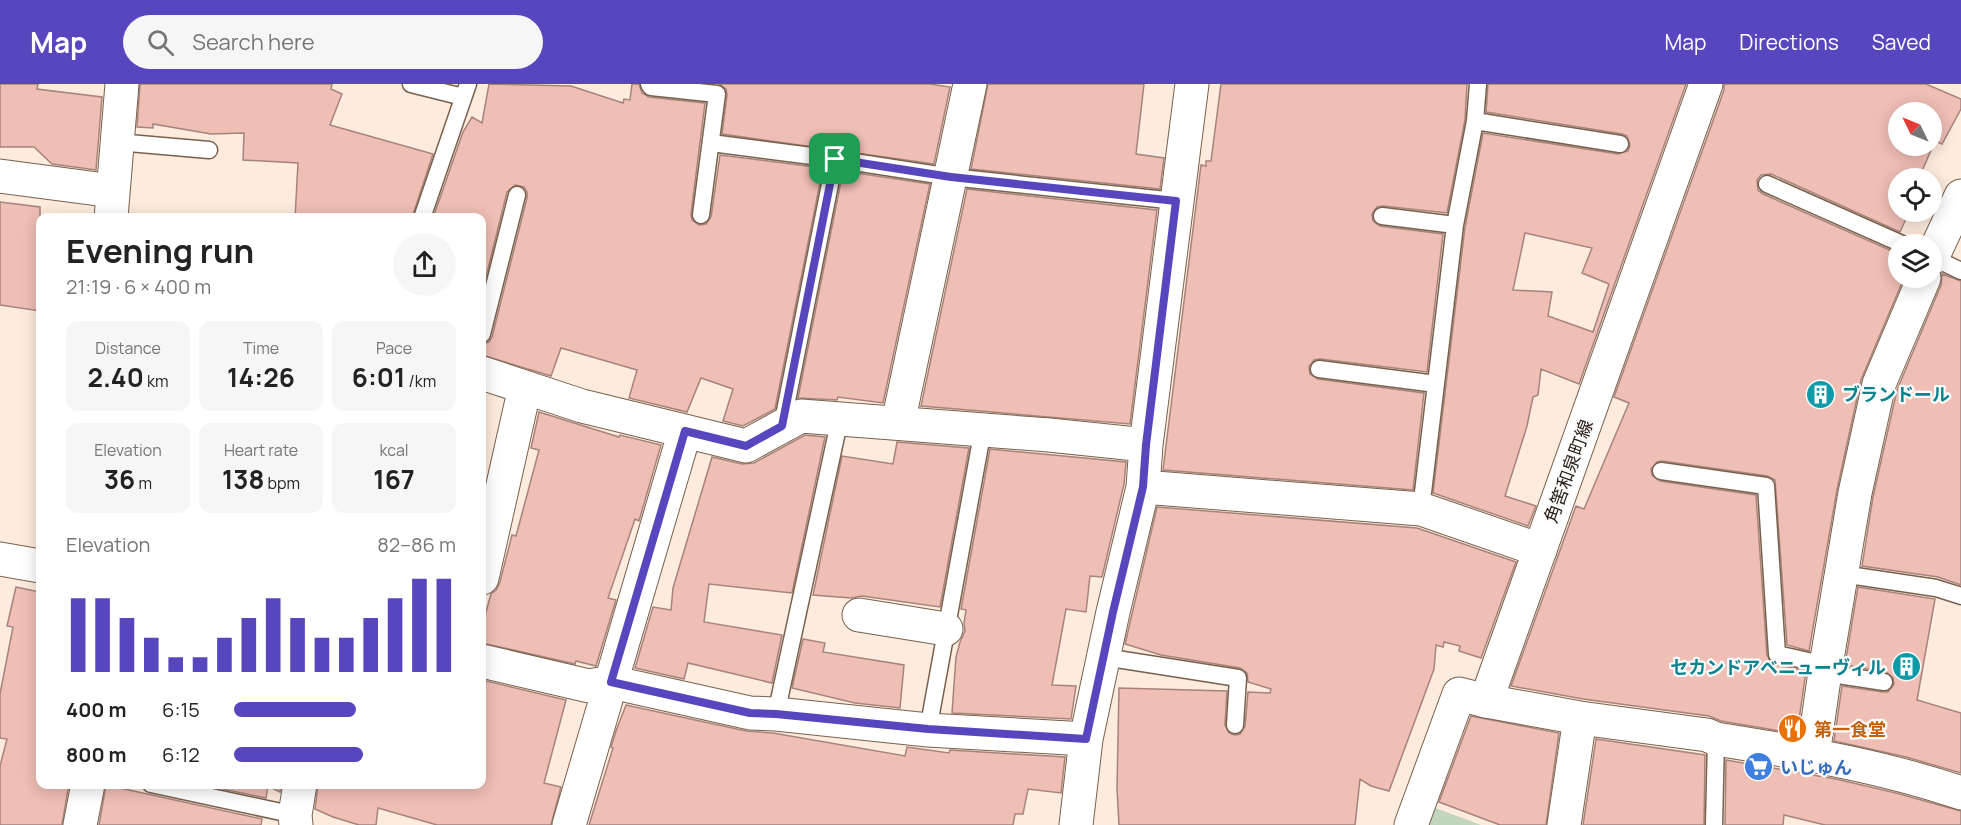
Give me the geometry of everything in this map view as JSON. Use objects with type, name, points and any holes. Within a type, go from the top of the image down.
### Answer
[{"type":"street","points":[[0,176],[112,204],[122,84]]},
{"type":"street","points":[[898,423],[970,84]]},
{"type":"street","points":[[1076,825],[1086,739],[1143,487],[1146,445],[1192,84]]},
{"type":"street","name":"角筈和泉町線","points":[[1486,701],[1707,84]]},
{"type":"street","points":[[1942,237],[1961,196]]},
{"type":"street","points":[[1813,755],[1855,493],[1879,384],[1920,288]]},
{"type":"street","points":[[486,374],[582,406],[746,446],[801,416],[982,429],[1146,445]]},
{"type":"street","points":[[486,560],[525,387]]},
{"type":"street","points":[[569,825],[685,431]]},
{"type":"street","points":[[1143,487],[1420,508],[1540,550]]},
{"type":"street","points":[[0,559],[36,565]]},
{"type":"street","points":[[859,615],[946,630]]},
{"type":"street","points":[[486,662],[589,686],[611,682],[750,713],[928,729],[1086,739]]},
{"type":"street","points":[[1411,825],[1459,694],[1580,718],[1707,735],[1716,739],[1813,755],[1926,781],[1961,793]]},
{"type":"street","points":[[1564,825],[1580,718]]},
{"type":"street","points":[[80,825],[87,789]]},
{"type":"lane","points":[[411,84],[466,91],[424,213]]},
{"type":"lane","points":[[649,84],[651,87],[717,94],[701,215]]},
{"type":"lane","points":[[1420,508],[1455,225],[1475,121],[1478,84]]},
{"type":"lane","points":[[1475,121],[1620,144]]},
{"type":"lane","points":[[117,142],[209,150]]},
{"type":"lane","points":[[711,143],[951,177],[1176,201]]},
{"type":"lane","points":[[782,426],[835,159]]},
{"type":"lane","points":[[1767,184],[1888,238]]},
{"type":"lane","points":[[486,318],[517,195]]},
{"type":"lane","points":[[1382,216],[1455,225]]},
{"type":"lane","points":[[1942,262],[1961,271]]},
{"type":"lane","points":[[1319,369],[1436,384]]},
{"type":"lane","points":[[776,714],[840,418]]},
{"type":"lane","points":[[928,729],[982,429]]},
{"type":"lane","points":[[1661,471],[1766,486],[1778,654],[1826,669],[1884,682]]},
{"type":"lane","points":[[1842,574],[1936,588],[1961,596]]},
{"type":"lane","points":[[1104,657],[1238,678],[1235,725]]},
{"type":"lane","points":[[1714,825],[1716,739]]},
{"type":"lane","points":[[178,789],[301,812]]},
{"type":"green space","points":[[1430,806],[1481,825],[1423,825]]},
{"type":"building","points":[[0,84],[38,84],[37,89],[102,97],[96,170],[52,164],[34,147],[0,147]]},
{"type":"building","points":[[140,84],[332,84],[331,89],[342,94],[330,125],[433,154],[414,213],[295,213],[298,163],[243,160],[244,133],[211,134],[153,124],[153,128],[137,127]]},
{"type":"building","points":[[489,84],[571,86],[623,103],[624,99],[630,100],[632,84],[639,84],[642,93],[649,97],[705,103],[691,214],[692,220],[699,225],[706,224],[711,217],[720,155],[823,168],[775,409],[743,426],[723,421],[733,389],[701,378],[687,412],[629,398],[637,370],[561,348],[551,376],[486,356],[486,343],[492,337],[527,192],[524,187],[515,185],[507,192],[486,277],[486,213],[435,213],[463,132],[472,117],[482,123]]},
{"type":"building","points":[[719,84],[930,84],[950,87],[934,164],[722,134],[727,95],[726,89]]},
{"type":"building","points":[[988,84],[1144,84],[1136,154],[1164,158],[1160,189],[971,169]]},
{"type":"building","points":[[1221,84],[1467,84],[1465,120],[1447,213],[1383,206],[1377,207],[1372,214],[1373,221],[1380,226],[1443,234],[1427,372],[1320,359],[1314,360],[1309,367],[1310,374],[1318,379],[1424,393],[1413,490],[1163,470],[1201,165],[1206,166],[1206,161],[1211,161]]},
{"type":"building","points":[[1488,84],[1686,84],[1579,384],[1541,369],[1538,395],[1533,397],[1527,426],[1505,496],[1536,506],[1528,526],[1433,493],[1465,227],[1483,133],[1618,154],[1628,151],[1630,145],[1627,136],[1622,134],[1486,112]],"holes":[[[1525,233],[1592,248],[1582,273],[1609,284],[1593,332],[1548,316],[1552,292],[1513,290]]]},
{"type":"building","points":[[1724,84],[1926,84],[1961,99],[1961,109],[1942,144],[1942,102],[1888,102],[1888,156],[1929,156],[1923,168],[1888,168],[1888,222],[1904,222],[1900,232],[1771,174],[1761,175],[1757,180],[1758,190],[1763,194],[1888,249],[1888,288],[1900,288],[1861,380],[1837,490],[1809,651],[1787,645],[1775,480],[1767,476],[1662,461],[1657,462],[1651,469],[1652,475],[1660,481],[1756,495],[1767,655],[1775,664],[1806,671],[1797,734],[1721,721],[1709,716],[1583,699],[1511,686],[1576,506],[1584,509],[1629,403],[1614,397],[1724,90]]},
{"type":"building","points":[[843,171],[930,184],[883,403],[838,397],[837,400],[798,398]]},
{"type":"building","points":[[967,189],[1157,210],[1130,424],[921,406]]},
{"type":"building","points":[[0,202],[40,207],[40,213],[36,213],[36,310],[0,305]]},
{"type":"building","points":[[1942,274],[1961,281],[1961,585],[1938,577],[1862,566],[1873,497],[1897,390],[1940,288],[1942,288]]},
{"type":"building","points":[[539,412],[619,437],[620,435],[661,445],[639,521],[635,519],[608,598],[616,600],[596,666],[576,661],[575,664],[486,644],[486,612],[491,594],[500,582],[512,535],[516,536],[539,450],[531,448]]},
{"type":"building","points":[[805,435],[825,437],[792,593],[709,584],[704,622],[782,635],[772,683],[688,663],[684,679],[635,668],[653,607],[671,610],[673,588],[712,457],[742,464],[754,463]]},
{"type":"building","points":[[897,442],[969,448],[940,607],[862,596],[851,598],[813,595],[842,456],[893,464]]},
{"type":"building","points":[[990,449],[1126,462],[1124,484],[1102,577],[1090,576],[1086,612],[1066,609],[1052,685],[1076,686],[1071,719],[952,713],[956,657],[965,631],[966,610],[961,609]]},
{"type":"building","points":[[1157,507],[1417,528],[1516,562],[1481,658],[1459,651],[1460,646],[1444,642],[1443,647],[1436,645],[1434,669],[1389,791],[1371,786],[1360,779],[1355,825],[1119,825],[1117,789],[1119,688],[1227,691],[1225,725],[1229,733],[1235,735],[1240,734],[1245,726],[1248,692],[1270,693],[1271,689],[1248,682],[1247,673],[1240,668],[1161,655],[1125,644]]},
{"type":"building","points":[[16,587],[36,591],[36,789],[68,789],[62,825],[0,825],[0,766],[7,739],[0,738],[0,694],[13,627],[7,626]]},
{"type":"building","points":[[1858,587],[1935,599],[1917,700],[1961,713],[1961,773],[1906,757],[1834,741],[1842,686],[1888,692],[1894,684],[1893,678],[1886,672],[1845,665]]},
{"type":"building","points":[[803,639],[825,643],[823,652],[904,665],[900,708],[855,703],[792,688]]},
{"type":"building","points":[[486,681],[566,700],[544,783],[561,787],[551,825],[437,825],[378,808],[376,825],[359,825],[315,809],[317,789],[486,789]]},
{"type":"building","points":[[626,705],[746,731],[773,733],[905,756],[907,747],[949,753],[950,750],[1065,757],[1061,793],[1028,789],[1023,814],[1015,814],[1013,825],[589,825],[613,748],[611,747]]},
{"type":"building","points":[[1471,716],[1559,733],[1546,825],[1500,825],[1439,802]]},
{"type":"building","points":[[1596,739],[1705,755],[1704,825],[1583,825]]},
{"type":"building","points":[[1726,760],[1836,779],[1896,793],[1961,811],[1961,825],[1825,825],[1784,815],[1783,825],[1725,825]]},
{"type":"building","points":[[105,789],[124,789],[262,819],[261,825],[99,825]]},
{"type":"building","points":[[223,789],[268,789],[266,798]]},
{"type":"place","name":"ブランドール","points":[[1821,394]]},
{"type":"place","name":"セカンドアベニューヴィル","points":[[1907,667]]},
{"type":"place","name":"第一食堂","points":[[1793,729]]},
{"type":"place","name":"いじゅん","points":[[1759,767]]},
{"type":"route","points":[[835,159],[951,177],[1176,201],[1146,445],[1143,487],[1086,739],[928,729],[750,713],[611,682],[685,431],[746,446],[782,426],[835,159]]}]
